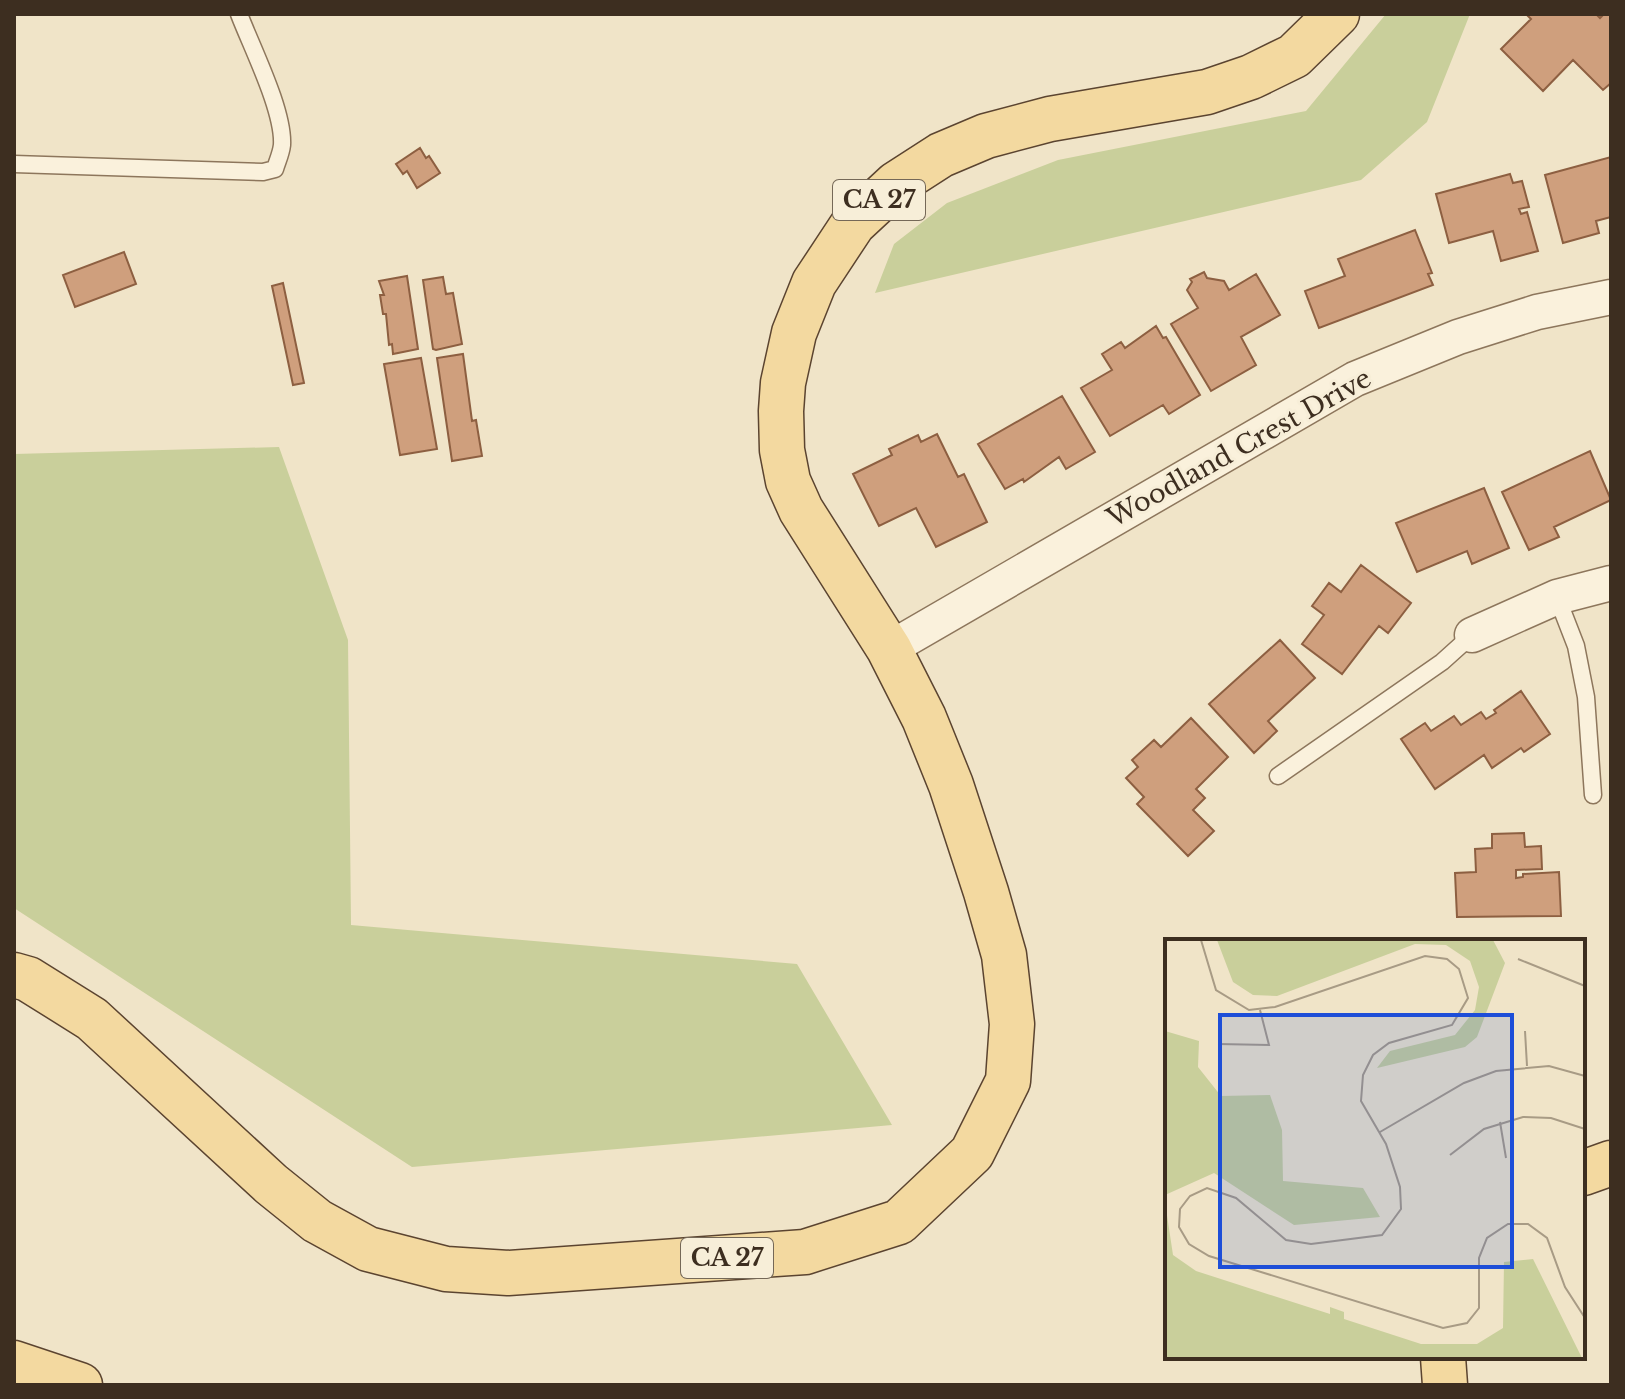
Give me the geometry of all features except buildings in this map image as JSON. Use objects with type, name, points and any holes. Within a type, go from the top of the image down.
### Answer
[{"type":"main road","name":"CA 27","points":[[14,975],[28,979],[92,1019],[271,1184],[317,1221],[368,1249],[446,1269],[508,1273],[805,1252],[899,1222],[972,1153],[1008,1081],[1012,1024],[1004,955],[951,785],[929,732],[889,649],[801,510],[788,481],[782,450],[783,383],[794,333],[814,283],[853,224],[896,184],[941,155],[986,136],[1050,119],[1207,92],[1251,77],[1294,56],[1337,14]]},
{"type":"main road","points":[[1585,1172],[1611,1163]]},
{"type":"main road","points":[[1443,1359],[1445,1385]]},
{"type":"main road","points":[[14,1363],[80,1385]]},
{"type":"street","name":"Woodland Crest Drive","points":[[889,649],[1355,379],[1498,324],[1537,312],[1611,297]]},
{"type":"street","points":[[1472,635],[1557,597],[1611,583]]},
{"type":"lane","points":[[14,164],[263,172],[275,169],[282,146],[281,129],[239,14]]},
{"type":"lane","points":[[1557,597],[1576,646],[1586,697],[1593,795]]},
{"type":"lane","points":[[1278,776],[1442,662],[1472,635]]},
{"type":"green space","points":[[1386,14],[1470,14],[1427,122],[1361,180],[875,293],[894,244],[947,203],[1058,160],[1306,111]]},
{"type":"green space","points":[[279,447],[348,640],[351,925],[797,964],[892,1125],[412,1167],[14,908],[14,454]]}]
